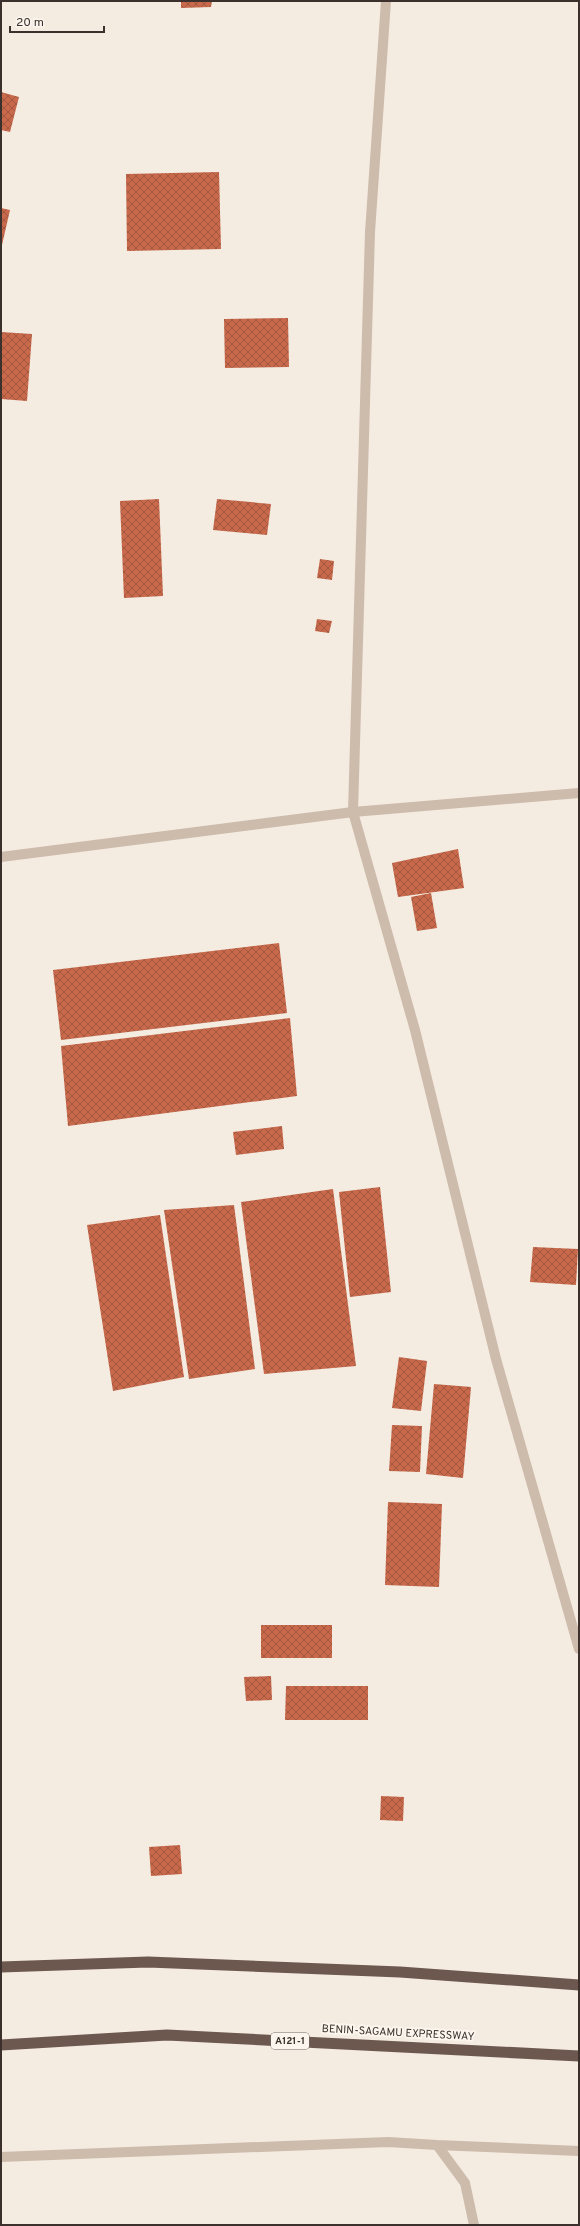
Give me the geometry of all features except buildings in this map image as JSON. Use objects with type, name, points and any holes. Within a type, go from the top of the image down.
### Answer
[{"type":"highway","points":[[1,1967],[148,1962],[400,1972],[579,1984]]},
{"type":"highway","name":"BENIN-SAGAMU EXPRESSWAY","points":[[1,2045],[167,2035],[579,2056]]},
{"type":"street","points":[[386,1],[370,232],[353,812],[415,1030],[496,1359],[579,1649]]},
{"type":"street","points":[[1,857],[353,812],[579,793]]},
{"type":"street","points":[[1,2157],[388,2142],[579,2151]]},
{"type":"street","points":[[437,2145],[465,2183],[474,2225]]}]
